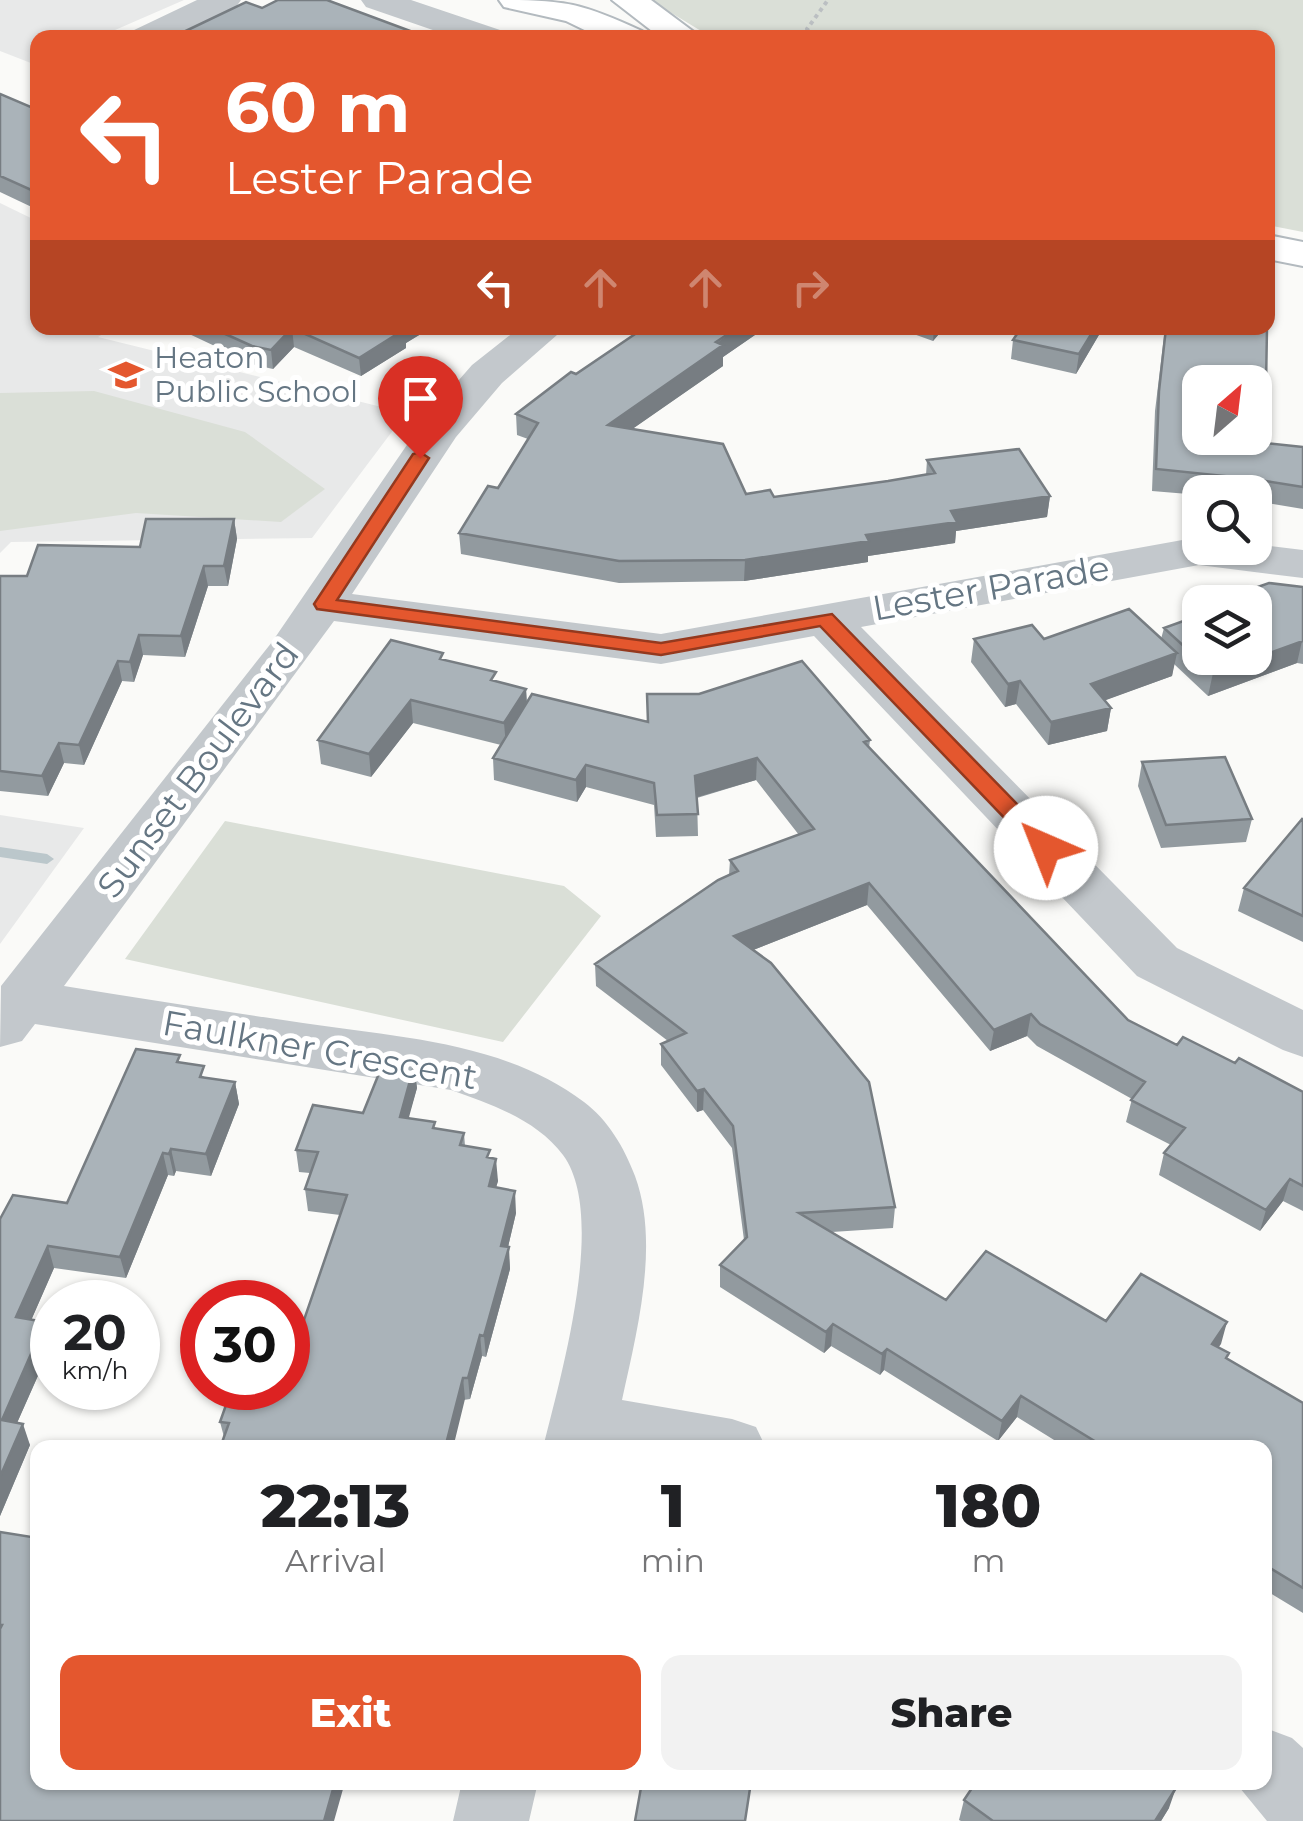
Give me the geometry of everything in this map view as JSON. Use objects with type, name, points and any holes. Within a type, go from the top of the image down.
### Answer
[{"type":"main road","points":[[516,0],[576,13],[613,30]]},
{"type":"main road","points":[[629,0],[673,30]]},
{"type":"main road","points":[[1275,248],[1303,254]]},
{"type":"main road","points":[[1275,275],[1303,280]]},
{"type":"street","points":[[161,30],[224,0]]},
{"type":"street","points":[[378,0],[467,30]]},
{"type":"street","name":"Sunset Boulevard","points":[[10,1015],[324,604],[462,400],[536,335]]},
{"type":"street","name":"Lester Parade","points":[[324,604],[661,649],[1200,550],[1303,564]]},
{"type":"street","points":[[824,619],[1157,962],[1303,1035]]},
{"type":"street","name":"Faulkner Crescent","points":[[10,1015],[454,1068],[506,1084],[552,1111],[590,1146],[609,1186],[613,1224],[612,1275],[580,1435]]},
{"type":"street","points":[[580,1435],[638,1440]]},
{"type":"street","points":[[1272,1770],[1290,1786],[1303,1813]]},
{"type":"street","points":[[491,1821],[498,1790]]},
{"type":"path","points":[[808,30],[828,0]]},
{"type":"shaded area","points":[[0,0],[184,0],[115,30],[30,30],[30,63],[0,51]]},
{"type":"shaded area","points":[[650,0],[1303,0],[1303,232],[1275,226],[1275,30],[699,30]]},
{"type":"shaded area","name":"Heaton Public School","points":[[0,203],[30,218],[30,335],[101,335],[98,337],[406,413],[312,538],[11,542],[0,553]]},
{"type":"shaded area","points":[[94,391],[245,432],[325,489],[281,522],[136,513],[0,531],[0,393]]},
{"type":"shaded area","points":[[0,815],[84,828],[0,944]]},
{"type":"shaded area","points":[[225,821],[564,886],[601,916],[503,1042],[125,959]]},
{"type":"building","points":[[278,0],[327,0],[408,30],[188,30],[246,2],[262,8]]},
{"type":"building","points":[[0,94],[30,107],[30,189],[0,176]]},
{"type":"building","points":[[228,335],[285,335],[271,350]]},
{"type":"building","points":[[308,335],[395,335],[359,358]]},
{"type":"building","points":[[634,335],[726,335],[716,342],[723,345],[608,425],[723,444],[746,494],[770,490],[774,497],[888,481],[935,473],[927,460],[1019,449],[1050,496],[951,511],[957,522],[866,535],[869,541],[745,560],[619,561],[459,533],[488,486],[498,488],[538,423],[516,414],[571,372],[576,374]]},
{"type":"building","points":[[1016,335],[1091,335],[1079,354],[1013,340]]},
{"type":"building","points":[[1165,335],[1267,335],[1266,365],[1182,365],[1182,455],[1272,455],[1272,444],[1303,447],[1303,487],[1272,482],[1272,475],[1156,469]]},
{"type":"building","points":[[146,519],[234,519],[224,566],[204,566],[181,636],[139,635],[130,662],[118,661],[79,745],[59,743],[42,776],[0,771],[0,576],[27,576],[38,545],[140,547]]},
{"type":"building","points":[[1269,583],[1303,587],[1303,641],[1272,652],[1272,585],[1263,585]]},
{"type":"building","points":[[1129,609],[1177,653],[1091,684],[1111,708],[1051,722],[1020,681],[1008,684],[974,639],[1032,625],[1044,639]]},
{"type":"building","points":[[1182,622],[1182,645],[1164,628]]},
{"type":"building","points":[[391,640],[443,653],[440,659],[496,672],[491,680],[526,689],[504,723],[411,700],[369,754],[318,740]]},
{"type":"building","points":[[802,661],[870,740],[864,742],[1128,1020],[1177,1045],[1183,1037],[1235,1063],[1239,1058],[1303,1092],[1303,1186],[1290,1179],[1266,1210],[1164,1153],[1185,1128],[1131,1100],[1145,1082],[1040,1024],[1031,1014],[994,1030],[869,883],[734,936],[771,963],[869,1082],[895,1207],[799,1213],[946,1300],[986,1251],[1106,1321],[1141,1274],[1227,1322],[1212,1344],[1229,1353],[1226,1358],[1303,1403],[1303,1588],[1272,1569],[1272,1440],[1093,1440],[1021,1396],[1002,1421],[887,1349],[882,1354],[833,1324],[826,1332],[720,1265],[747,1237],[733,1126],[704,1089],[697,1091],[661,1044],[686,1033],[595,964],[718,880],[738,871],[730,860],[814,829],[757,758],[695,776],[698,814],[657,815],[654,783],[586,765],[576,780],[493,758],[532,694],[648,722],[647,694],[699,694]]},
{"type":"building","points":[[1225,757],[1252,819],[1166,825],[1142,762]]},
{"type":"building","points":[[1303,820],[1303,916],[1244,888]]},
{"type":"building","points":[[136,1049],[180,1055],[177,1062],[204,1066],[200,1077],[235,1082],[206,1154],[171,1149],[169,1154],[163,1153],[120,1257],[48,1246],[16,1317],[30,1319],[30,1356],[2,1420],[23,1424],[0,1477],[0,1219],[13,1195],[67,1203]]},
{"type":"building","points":[[384,1061],[414,1066],[400,1117],[435,1122],[433,1128],[464,1133],[460,1145],[490,1150],[487,1157],[496,1159],[489,1186],[515,1191],[501,1246],[509,1247],[484,1336],[480,1335],[468,1378],[463,1378],[447,1440],[223,1440],[229,1423],[220,1422],[224,1410],[310,1410],[310,1303],[347,1195],[305,1189],[318,1152],[296,1150],[313,1105],[363,1113]]},
{"type":"building","points":[[0,1532],[30,1537],[30,1790],[333,1790],[324,1821],[0,1821]]},
{"type":"building","points":[[641,1790],[750,1790],[745,1821],[635,1821]]},
{"type":"building","points":[[971,1790],[1175,1790],[1155,1821],[993,1821],[964,1800]]},
{"type":"waterway","points":[[0,852],[47,859]]},
{"type":"place","name":"Heaton Public School","points":[[126,375]]},
{"type":"route","points":[[420,458],[324,604],[661,649],[824,619],[1046,848]]}]
